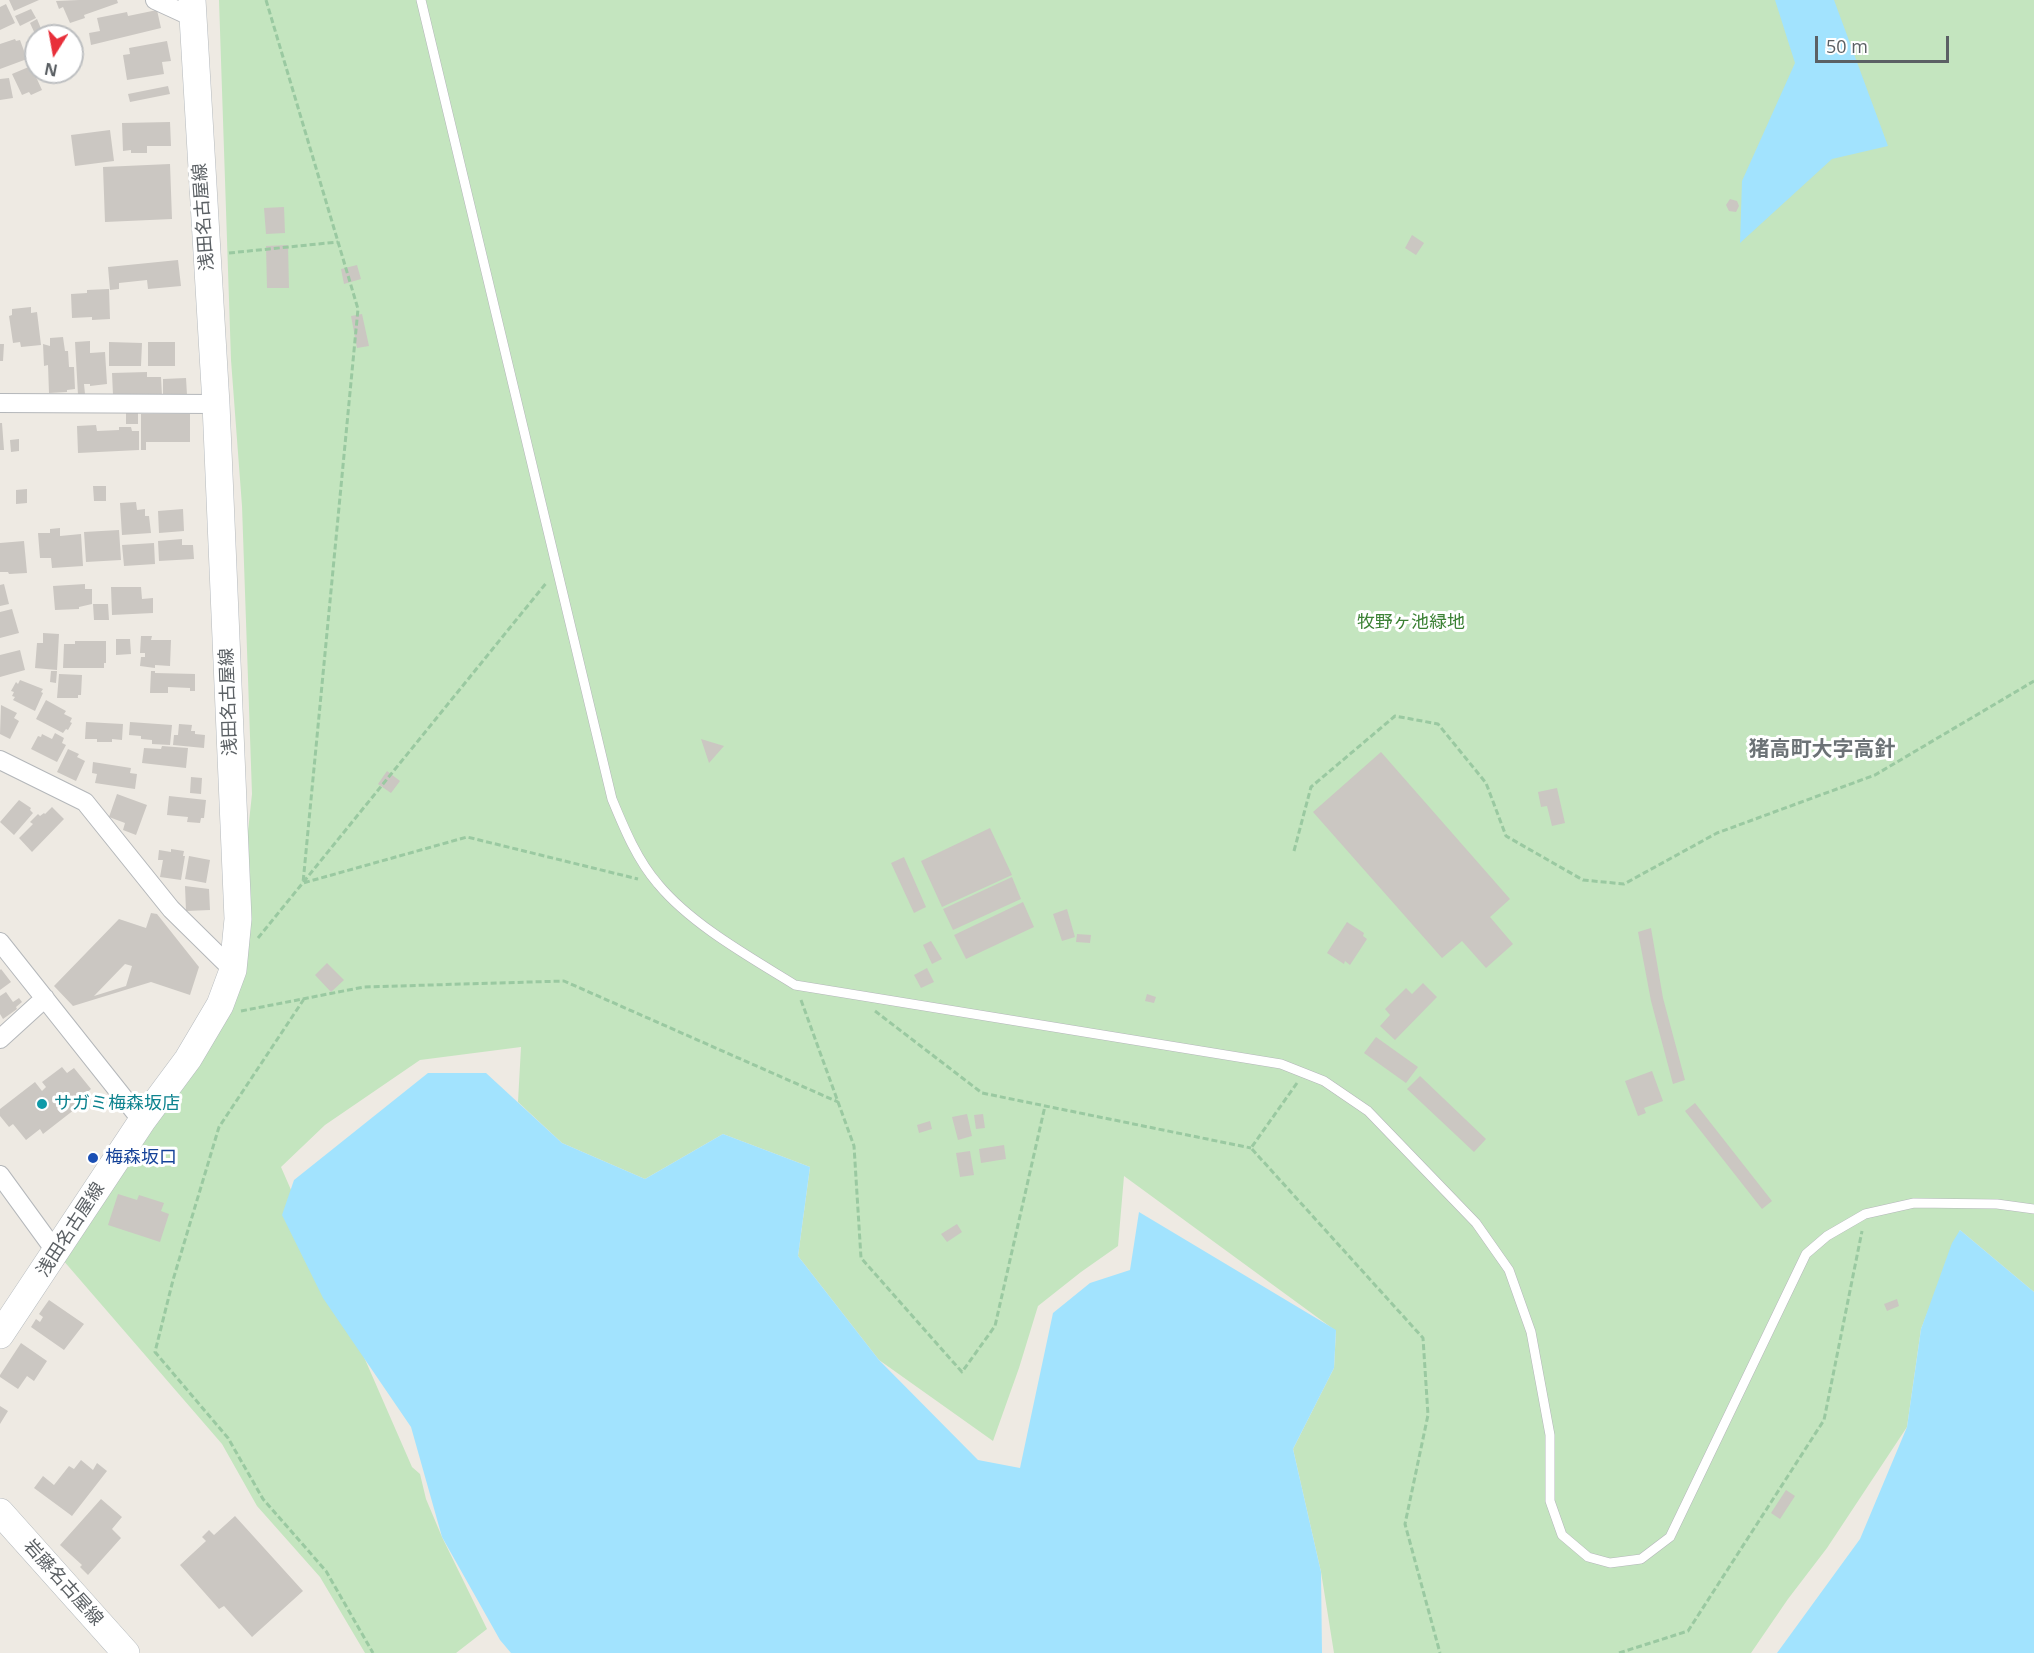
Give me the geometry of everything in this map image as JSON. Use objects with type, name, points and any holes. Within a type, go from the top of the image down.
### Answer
[{"type":"main road","name":"浅田名古屋線","points":[[0,1335],[142,1120],[188,1059],[220,1005],[233,970],[238,919],[216,404],[192,8]]},
{"type":"main road","name":"岩藤名古屋線","points":[[0,1512],[126,1653]]},
{"type":"street","points":[[155,0],[192,8]]},
{"type":"street","points":[[0,403],[216,404]]},
{"type":"street","points":[[0,760],[86,802],[171,909],[233,970]]},
{"type":"street","points":[[0,942],[142,1120]]},
{"type":"street","points":[[0,1039],[45,998]]},
{"type":"street","points":[[0,1175],[56,1252]]},
{"type":"lane","points":[[421,0],[612,799],[630,840],[657,884],[692,916],[744,954],[795,985],[1281,1064],[1324,1081],[1368,1111],[1476,1223],[1509,1270],[1531,1332],[1550,1435],[1550,1501],[1562,1535],[1588,1557],[1610,1563],[1641,1559],[1670,1537],[1806,1254],[1827,1236],[1865,1214],[1914,1203],[1997,1204],[2034,1209]]},
{"type":"path","points":[[266,0],[358,309],[303,883]]},
{"type":"path","points":[[207,255],[338,242]]},
{"type":"path","points":[[254,944],[557,570]]},
{"type":"path","points":[[1294,851],[1311,787],[1395,716],[1438,724],[1486,783],[1506,836],[1583,880],[1624,884],[1717,833],[1875,775],[2034,681]]},
{"type":"path","points":[[303,883],[467,837],[657,884]]},
{"type":"path","points":[[214,1016],[364,987],[564,981],[838,1102]]},
{"type":"path","points":[[795,985],[854,1146],[861,1258],[962,1372],[995,1326],[1045,1106]]},
{"type":"path","points":[[852,994],[982,1092],[1251,1148],[1423,1338],[1428,1414],[1405,1524],[1440,1653]]},
{"type":"path","points":[[304,999],[219,1127],[173,1280],[155,1352],[228,1438],[263,1499],[326,1571],[373,1653]]},
{"type":"path","points":[[1251,1148],[1304,1073]]},
{"type":"path","points":[[1619,1653],[1688,1631],[1824,1420],[1865,1214]]},
{"type":"green space","name":"牧野ヶ池緑地","points":[[219,0],[2034,0],[2034,1292],[1960,1230],[1921,1329],[1907,1427],[1827,1548],[1751,1653],[1334,1653],[1321,1572],[1293,1449],[1334,1368],[1336,1331],[1124,1176],[1118,1246],[1038,1306],[993,1441],[879,1360],[798,1256],[810,1167],[723,1134],[645,1179],[562,1143],[518,1102],[521,1047],[420,1060],[325,1125],[281,1167],[412,1467],[420,1474],[426,1499],[442,1537],[487,1629],[456,1653],[365,1653],[320,1577],[257,1506],[222,1444],[56,1252],[233,970],[252,794],[242,506],[231,360]]},
{"type":"water","points":[[1775,0],[1834,0],[1888,146],[1832,159],[1740,243],[1742,181],[1795,63]]},
{"type":"water","points":[[428,1073],[486,1073],[562,1143],[645,1179],[723,1134],[810,1167],[798,1256],[879,1360],[978,1460],[1020,1468],[1053,1313],[1090,1283],[1130,1270],[1139,1212],[1336,1330],[1334,1368],[1293,1449],[1321,1572],[1322,1653],[511,1653],[500,1640],[442,1537],[411,1427],[323,1298],[282,1215],[294,1180]]},
{"type":"water","points":[[1960,1230],[2034,1292],[2034,1653],[1777,1653],[1860,1539],[1907,1427],[1921,1329],[1952,1243]]},
{"type":"building","points":[[9,0],[39,0],[14,11]]},
{"type":"building","points":[[117,0],[118,3],[84,15],[85,18],[70,23],[63,7],[59,9],[56,1]]},
{"type":"building","points":[[6,4],[15,23],[0,30],[0,7]]},
{"type":"building","points":[[31,9],[36,18],[20,26],[15,16]]},
{"type":"building","points":[[157,10],[161,28],[91,45],[89,33],[100,31],[97,18],[127,12],[128,16]]},
{"type":"building","points":[[37,19],[39,24],[30,24]]},
{"type":"building","points":[[15,39],[20,40],[24,51],[24,60],[0,69],[0,44]]},
{"type":"building","points":[[167,41],[171,61],[162,62],[164,74],[127,80],[123,55],[130,54],[129,48]]},
{"type":"building","points":[[24,69],[24,84],[39,84],[42,90],[31,95],[29,92],[22,95],[12,74]]},
{"type":"building","points":[[9,78],[13,98],[0,100],[0,79]]},
{"type":"building","points":[[168,86],[170,94],[130,102],[128,94]]},
{"type":"building","points":[[170,122],[171,146],[147,146],[147,153],[123,151],[122,123]]},
{"type":"building","points":[[110,130],[114,161],[75,166],[71,135]]},
{"type":"building","points":[[170,164],[172,219],[105,222],[103,167]]},
{"type":"building","points":[[1730,199],[1737,201],[1739,206],[1736,212],[1729,211],[1726,205]]},
{"type":"building","points":[[284,207],[285,233],[266,234],[264,208]]},
{"type":"building","points":[[1412,235],[1424,243],[1416,255],[1405,248]]},
{"type":"building","points":[[288,245],[289,288],[267,288],[266,246]]},
{"type":"building","points":[[178,260],[181,286],[148,289],[147,280],[119,283],[119,289],[110,290],[108,267]]},
{"type":"building","points":[[357,265],[361,279],[344,284],[341,269]]},
{"type":"building","points":[[109,289],[110,319],[72,318],[71,294],[87,293],[87,290]]},
{"type":"building","points":[[31,307],[31,313],[37,312],[41,345],[21,347],[20,342],[13,343],[9,316],[12,315],[12,309]]},
{"type":"building","points":[[362,314],[369,346],[357,348],[351,316]]},
{"type":"building","points":[[63,337],[65,351],[68,351],[69,367],[74,367],[75,389],[49,393],[48,365],[44,366],[43,344],[50,346],[50,338]]},
{"type":"building","points":[[90,341],[90,353],[105,352],[107,384],[90,386],[90,384],[84,384],[85,394],[78,395],[75,342]]},
{"type":"building","points":[[109,342],[142,343],[141,366],[109,366]]},
{"type":"building","points":[[148,342],[175,342],[175,366],[148,366]]},
{"type":"building","points":[[0,344],[4,344],[3,361],[0,361]]},
{"type":"building","points":[[147,372],[147,377],[161,377],[162,396],[113,395],[112,373]]},
{"type":"building","points":[[186,378],[187,395],[163,396],[163,379]]},
{"type":"building","points":[[126,412],[138,412],[138,424],[126,424]]},
{"type":"building","points":[[141,414],[190,414],[190,442],[146,442],[146,450],[141,450]]},
{"type":"building","points":[[0,423],[2,423],[4,450],[0,450]]},
{"type":"building","points":[[96,425],[97,431],[131,427],[132,431],[139,431],[139,450],[78,453],[77,426]]},
{"type":"building","points":[[19,439],[19,451],[11,452],[10,440]]},
{"type":"building","points":[[93,486],[106,486],[106,501],[94,501]]},
{"type":"building","points":[[27,489],[27,503],[16,504],[16,490]]},
{"type":"building","points":[[136,502],[137,510],[145,509],[145,516],[149,516],[151,533],[122,535],[120,503]]},
{"type":"building","points":[[183,509],[184,531],[159,533],[158,511]]},
{"type":"building","points":[[60,528],[60,536],[81,534],[83,566],[52,568],[51,558],[40,558],[38,533],[50,533],[50,529]]},
{"type":"building","points":[[119,530],[121,560],[86,562],[84,532]]},
{"type":"building","points":[[182,539],[182,545],[193,545],[194,559],[159,561],[158,541]]},
{"type":"building","points":[[24,541],[27,573],[0,572],[0,543]]},
{"type":"building","points":[[154,543],[155,564],[124,566],[122,545]]},
{"type":"building","points":[[4,584],[9,604],[0,606],[0,585]]},
{"type":"building","points":[[85,584],[85,589],[92,589],[92,604],[79,607],[79,609],[55,610],[53,586]]},
{"type":"building","points":[[111,587],[141,587],[142,599],[153,598],[153,613],[112,615]]},
{"type":"building","points":[[93,604],[108,604],[109,620],[94,620]]},
{"type":"building","points":[[12,609],[19,633],[0,638],[0,612]]},
{"type":"building","points":[[43,633],[59,634],[57,670],[35,668],[37,643],[43,643]]},
{"type":"building","points":[[141,636],[152,636],[151,640],[171,640],[170,666],[155,665],[155,668],[140,666],[141,657],[145,657],[145,653],[140,653]]},
{"type":"building","points":[[116,639],[130,639],[131,654],[116,655]]},
{"type":"building","points":[[75,641],[106,641],[104,668],[63,668],[64,644],[75,644]]},
{"type":"building","points":[[20,650],[25,670],[0,677],[0,655]]},
{"type":"building","points":[[51,671],[57,671],[56,683],[50,682]]},
{"type":"building","points":[[151,671],[195,674],[195,691],[190,691],[190,688],[168,687],[168,693],[150,693]]},
{"type":"building","points":[[59,674],[82,675],[81,695],[78,695],[78,698],[57,698]]},
{"type":"building","points":[[20,680],[43,689],[35,711],[13,700],[14,692],[11,691],[16,682],[18,684]]},
{"type":"building","points":[[46,700],[66,711],[64,714],[72,718],[68,730],[66,729],[63,733],[36,719]]},
{"type":"building","points":[[1,705],[17,713],[14,718],[19,721],[10,739],[0,734]]},
{"type":"building","points":[[86,722],[123,724],[122,740],[97,742],[97,739],[85,739]]},
{"type":"building","points":[[130,722],[172,725],[170,745],[152,744],[152,740],[129,735]]},
{"type":"building","points":[[179,724],[192,725],[191,731],[205,735],[204,748],[173,745],[174,735],[178,735]]},
{"type":"building","points":[[55,733],[64,738],[62,743],[66,745],[57,762],[31,749],[38,736],[41,737],[42,734],[52,739]]},
{"type":"building","points":[[701,739],[724,746],[709,763]]},
{"type":"building","points":[[162,746],[188,748],[186,768],[142,763],[144,748],[161,749]]},
{"type":"building","points":[[68,749],[79,754],[77,757],[85,761],[76,781],[57,772]]},
{"type":"building","points":[[1381,752],[1510,899],[1490,917],[1513,944],[1486,968],[1462,941],[1442,958],[1313,812]]},
{"type":"building","points":[[93,762],[131,768],[130,773],[137,774],[135,789],[95,783],[97,774],[92,773]]},
{"type":"building","points":[[387,771],[400,781],[391,793],[378,784]]},
{"type":"building","points":[[191,777],[202,778],[201,794],[190,793]]},
{"type":"building","points":[[1557,788],[1565,823],[1552,826],[1547,806],[1541,807],[1538,792]]},
{"type":"building","points":[[117,794],[147,805],[136,835],[123,830],[125,823],[109,817]]},
{"type":"building","points":[[169,796],[206,800],[204,818],[201,818],[200,823],[187,822],[188,817],[167,815]]},
{"type":"building","points":[[19,800],[31,808],[33,813],[14,835],[0,822]]},
{"type":"building","points":[[52,807],[64,819],[32,852],[19,838],[33,824],[30,822],[38,814],[40,816],[45,814]]},
{"type":"building","points":[[990,828],[1012,875],[942,907],[921,861]]},
{"type":"building","points":[[171,849],[184,851],[181,880],[160,877],[163,860],[158,860],[159,850],[171,852]]},
{"type":"building","points":[[189,856],[210,860],[206,883],[185,879]]},
{"type":"building","points":[[904,857],[926,907],[914,913],[891,863]]},
{"type":"building","points":[[1012,877],[1021,899],[953,930],[943,909]]},
{"type":"building","points":[[185,886],[209,889],[210,910],[186,911]]},
{"type":"building","points":[[1023,902],[1034,927],[966,959],[954,935]]},
{"type":"building","points":[[1067,909],[1075,937],[1062,941],[1053,914]]},
{"type":"building","points":[[151,913],[157,914],[199,967],[190,995],[151,982],[73,1006],[54,986],[119,919],[146,928]],"holes":[[[125,964],[132,966],[126,986],[94,996]]]},
{"type":"building","points":[[1347,922],[1364,933],[1363,936],[1367,939],[1350,965],[1345,961],[1344,964],[1327,953]]},
{"type":"building","points":[[1651,928],[1663,998],[1685,1080],[1673,1084],[1651,1001],[1638,932]]},
{"type":"building","points":[[1077,934],[1091,935],[1090,943],[1076,942]]},
{"type":"building","points":[[931,941],[942,959],[932,964],[923,945]]},
{"type":"building","points":[[327,963],[344,980],[331,992],[315,975]]},
{"type":"building","points":[[927,968],[934,982],[921,988],[914,975]]},
{"type":"building","points":[[0,970],[11,982],[0,990]]},
{"type":"building","points":[[1423,983],[1437,997],[1395,1040],[1380,1026],[1390,1015],[1385,1009],[1406,988],[1412,994]]},
{"type":"building","points":[[6,992],[13,1002],[19,998],[22,1002],[16,1007],[17,1009],[3,1019],[0,1014],[0,996]]},
{"type":"building","points":[[1147,994],[1156,997],[1154,1003],[1145,1001]]},
{"type":"building","points":[[1376,1037],[1418,1067],[1406,1083],[1364,1053]]},
{"type":"building","name":"サガミ梅森坂店","points":[[62,1067],[67,1073],[74,1068],[91,1089],[76,1101],[79,1106],[43,1134],[40,1129],[26,1140],[13,1124],[9,1127],[0,1116],[0,1109],[35,1082],[42,1091],[46,1087],[42,1082]]},
{"type":"building","points":[[1652,1071],[1663,1101],[1644,1108],[1646,1113],[1638,1116],[1625,1081]]},
{"type":"building","points":[[1420,1076],[1486,1139],[1474,1152],[1407,1089]]},
{"type":"building","points":[[1695,1103],[1772,1201],[1762,1209],[1685,1111]]},
{"type":"building","points":[[967,1114],[972,1136],[958,1140],[952,1117]]},
{"type":"building","points":[[983,1114],[985,1128],[976,1129],[974,1115]]},
{"type":"building","points":[[930,1121],[932,1129],[919,1133],[917,1125]]},
{"type":"building","points":[[1004,1145],[1006,1159],[981,1163],[979,1149]]},
{"type":"building","points":[[970,1151],[974,1175],[960,1177],[956,1153]]},
{"type":"building","points":[[118,1194],[137,1200],[139,1195],[164,1203],[161,1211],[169,1214],[160,1242],[108,1225]]},
{"type":"building","points":[[957,1224],[962,1232],[947,1242],[941,1234]]},
{"type":"building","points":[[1897,1299],[1899,1306],[1887,1311],[1884,1304]]},
{"type":"building","points":[[49,1300],[84,1324],[64,1350],[31,1327],[36,1319],[40,1322],[43,1317],[39,1314]]},
{"type":"building","points":[[21,1343],[47,1361],[34,1381],[27,1376],[18,1389],[0,1375]]},
{"type":"building","points":[[0,1406],[8,1411],[0,1424]]},
{"type":"building","points":[[81,1460],[93,1470],[97,1463],[107,1471],[72,1516],[34,1488],[43,1476],[54,1485],[69,1466],[74,1469]]},
{"type":"building","points":[[1786,1490],[1795,1496],[1780,1519],[1771,1513]]},
{"type":"building","points":[[101,1499],[122,1517],[112,1529],[121,1538],[88,1575],[80,1567],[82,1565],[60,1545]]},
{"type":"building","points":[[235,1516],[303,1591],[252,1637],[224,1606],[219,1609],[180,1565],[206,1541],[202,1537],[209,1530],[214,1535]]},
{"type":"place","name":"サガミ梅森坂店","points":[[42,1104]]},
{"type":"place","name":"梅森坂口","points":[[93,1158]]},
{"type":"district","name":"猪高町大字高針","points":[[1822,750]]}]
